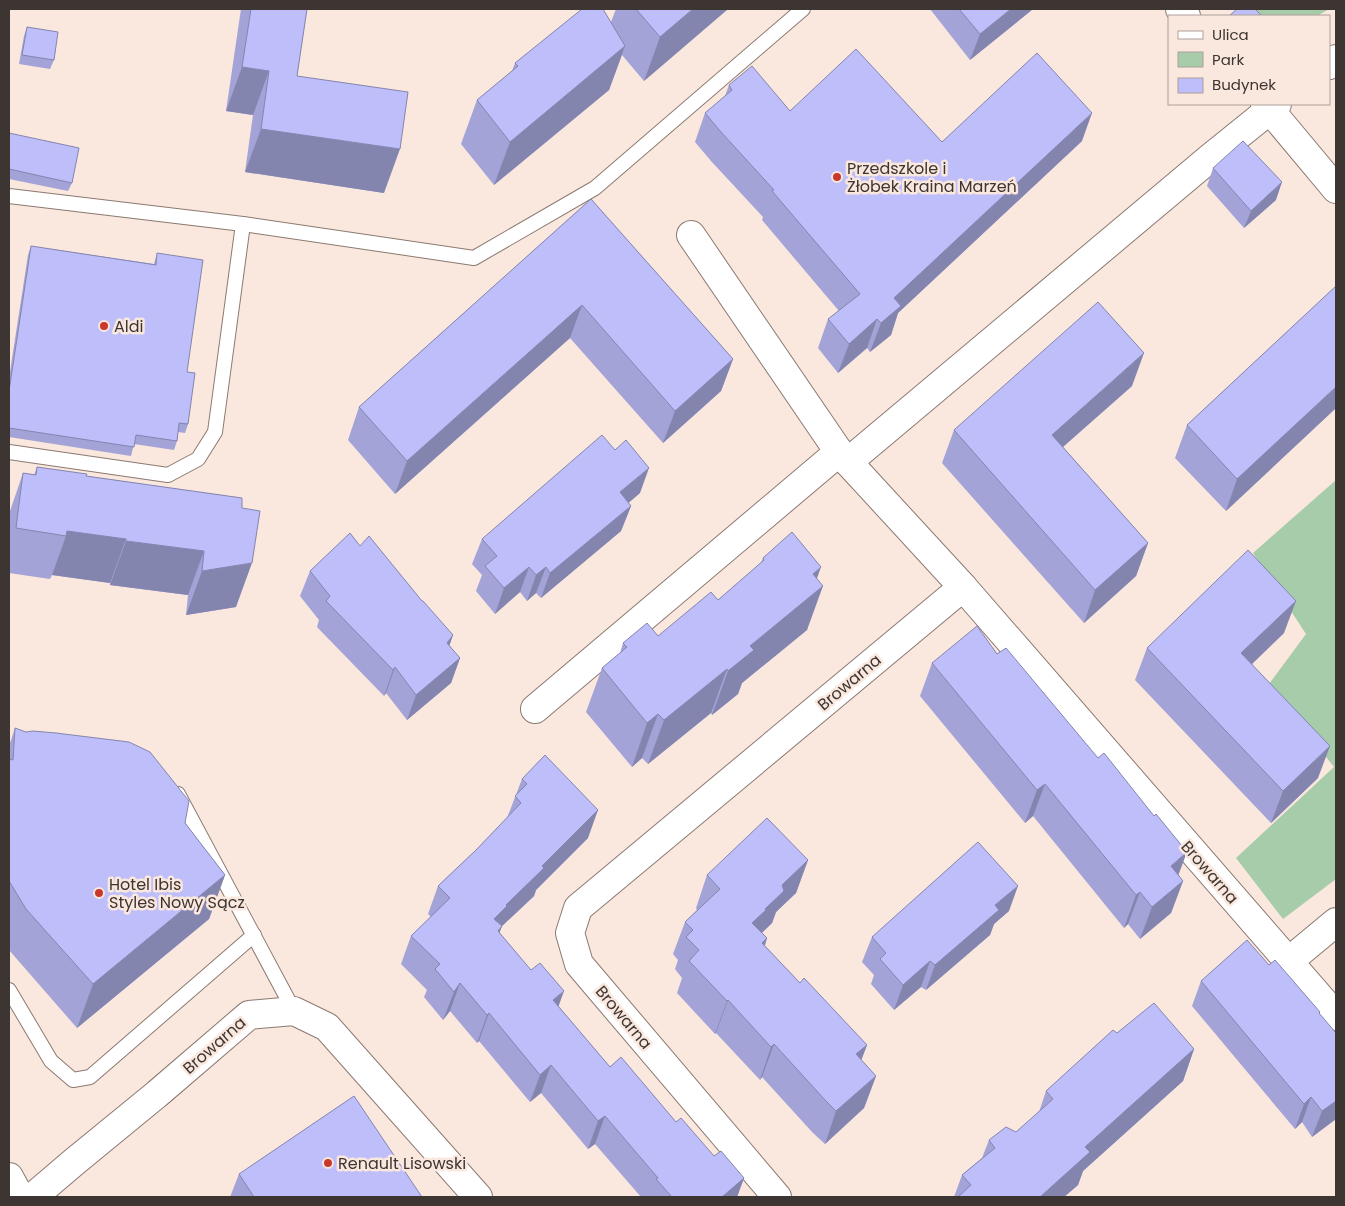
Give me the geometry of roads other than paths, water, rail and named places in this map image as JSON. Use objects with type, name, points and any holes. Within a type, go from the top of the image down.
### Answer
[{"type":"street","points":[[535,709],[1210,158],[1270,105],[1336,189]]},
{"type":"street","points":[[691,235],[844,457],[963,587]]},
{"type":"street","name":"Browarna","points":[[777,1197],[579,964],[570,933],[578,908],[963,587],[1336,1016]]},
{"type":"street","points":[[1289,962],[1336,922]]},
{"type":"street","points":[[294,1011],[328,1027],[478,1197]]},
{"type":"street","name":"Browarna","points":[[33,1197],[249,1015],[294,1011]]},
{"type":"street","points":[[9,1177],[20,1197]]},
{"type":"lane","points":[[9,196],[243,224],[474,258],[595,188],[803,9]]},
{"type":"lane","points":[[9,452],[168,475],[198,459],[216,432],[243,224]]},
{"type":"lane","points":[[172,783],[294,1011]]},
{"type":"lane","points":[[9,990],[52,1061],[73,1080],[90,1077],[254,934]]},
{"type":"place","name":"Przedszkole i Żłobek Kraina Marzeń","points":[[837,177]]},
{"type":"place","name":"Aldi","points":[[104,326]]},
{"type":"place","name":"Hotel Ibis Styles Nowy Sącz","points":[[99,893]]},
{"type":"place","name":"Renault Lisowski","points":[[328,1163]]}]
